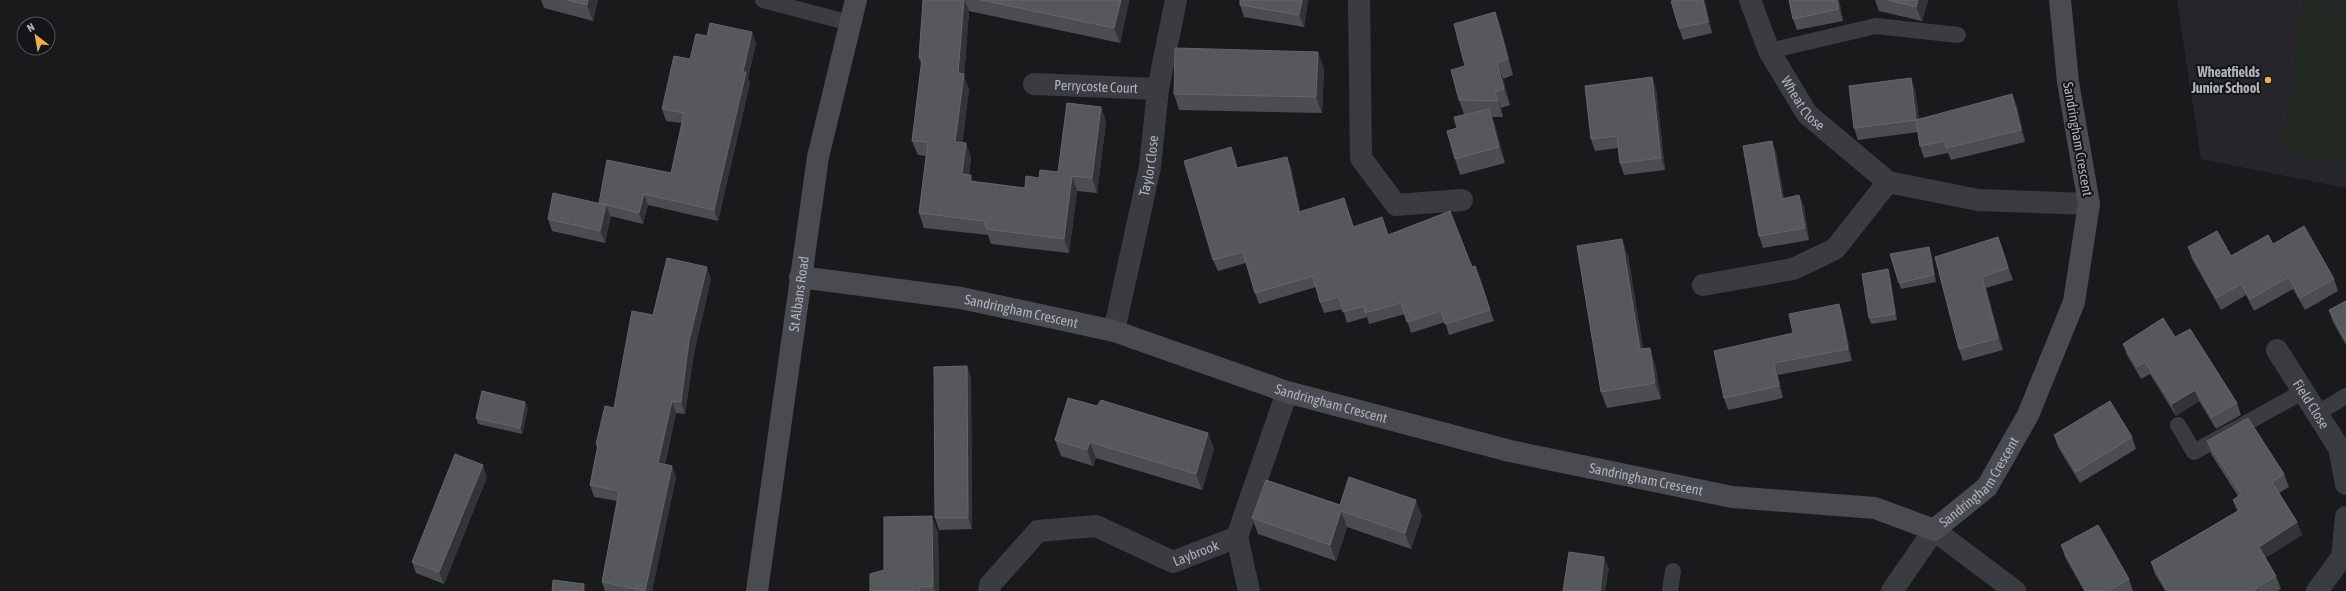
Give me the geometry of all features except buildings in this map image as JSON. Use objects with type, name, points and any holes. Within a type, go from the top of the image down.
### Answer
[{"type":"street","name":"St Albans Road","points":[[757,591],[818,157],[856,0]]},
{"type":"street","name":"Taylor Close","points":[[1114,331],[1150,167],[1158,89],[1176,0]]},
{"type":"street","points":[[1359,0],[1361,158],[1396,205],[1462,200]]},
{"type":"street","name":"Wheat Close","points":[[1750,0],[1769,51],[1807,114],[1888,182],[1978,200],[2089,204]]},
{"type":"street","name":"Sandringham Crescent","points":[[800,277],[961,298],[1114,331],[1287,392],[1510,452],[1732,496],[1874,508],[1934,530],[1987,487],[2028,415],[2074,302],[2089,204],[2068,82],[2060,0]]},
{"type":"street","name":"Perrycoste Court","points":[[1034,84],[1158,89]]},
{"type":"street","points":[[1703,285],[1793,269],[1835,250],[1888,182]]},
{"type":"street","name":"Field Close","points":[[2277,350],[2304,390],[2338,448],[2346,484]]},
{"type":"street","name":"Laybrook","points":[[989,591],[990,585],[1038,531],[1096,526],[1173,562],[1237,537],[1287,392]]},
{"type":"street","points":[[2317,591],[2342,557],[2346,516]]},
{"type":"street","points":[[1892,591],[1934,530],[2015,591]]},
{"type":"street","points":[[1237,537],[1249,591]]},
{"type":"lane","points":[[763,0],[850,23]]},
{"type":"lane","points":[[1769,51],[1876,26],[1958,35]]},
{"type":"lane","points":[[2178,425],[2194,452],[2304,390]]},
{"type":"lane","points":[[2318,413],[2346,396]]},
{"type":"lane","points":[[1670,591],[1673,572]]},
{"type":"shaded area","name":"Wheatfields Junior School","points":[[2177,0],[2346,0],[2346,188],[2201,159]]},
{"type":"shaded area","points":[[2303,0],[2346,2],[2346,162],[2281,153]]},
{"type":"place","name":"Wheatfields Junior School","points":[[2268,80]]}]
